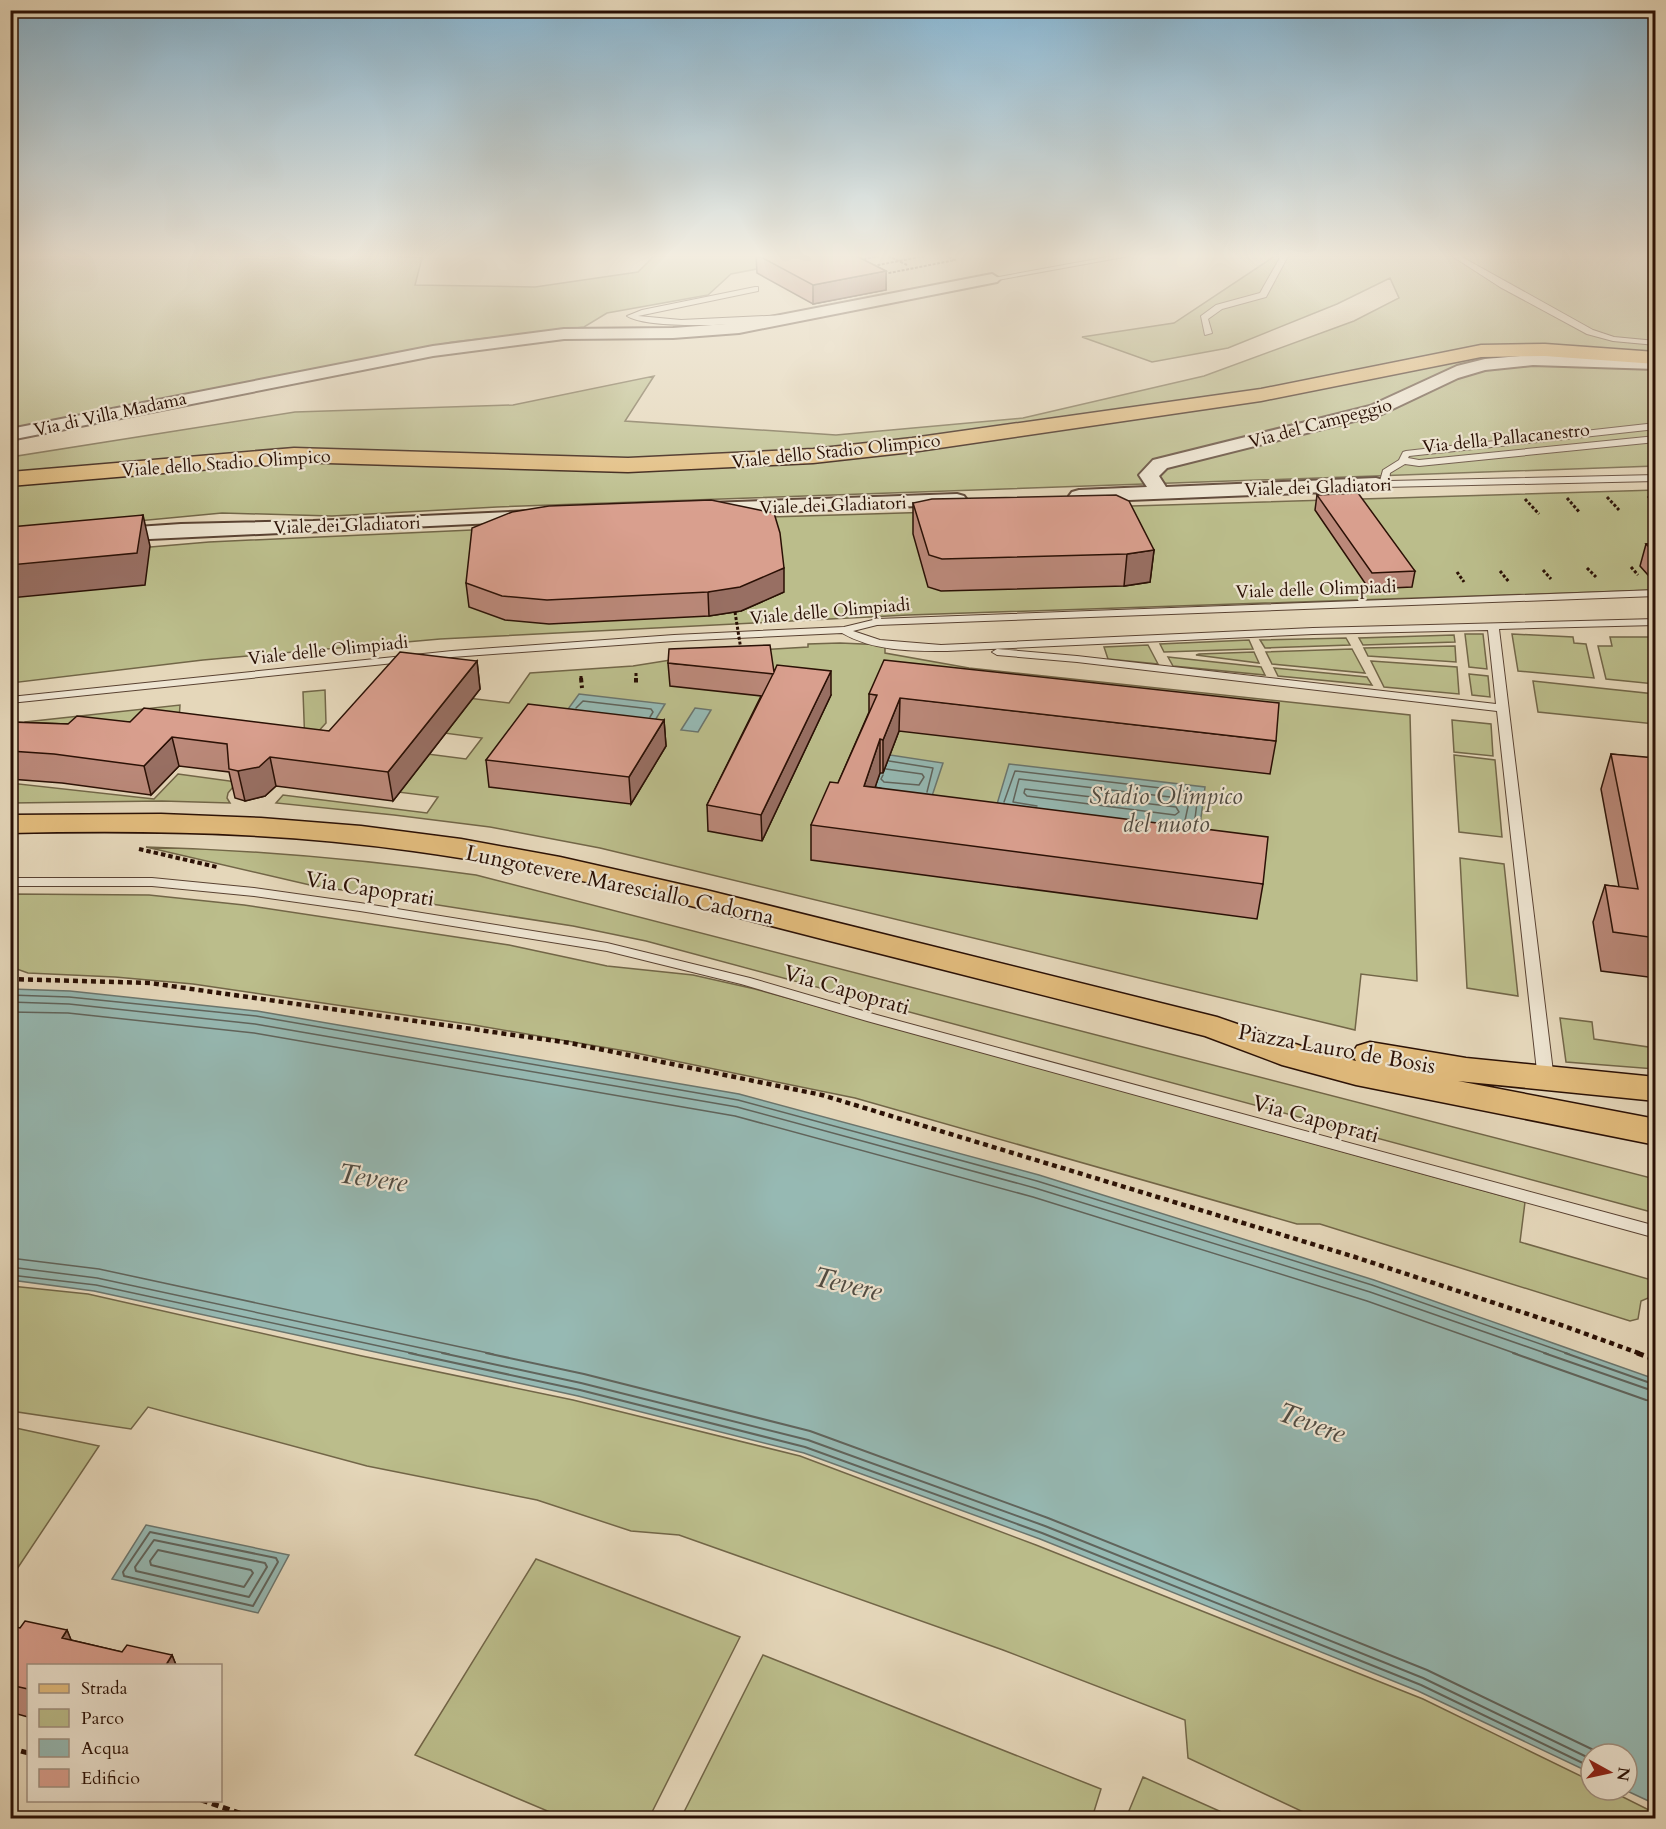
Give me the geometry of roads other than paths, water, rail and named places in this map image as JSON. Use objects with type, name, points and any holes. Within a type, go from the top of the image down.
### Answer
[{"type":"main road","name":"Viale dello Stadio Olimpico","points":[[10,479],[294,455],[618,465],[813,456],[922,443],[1272,393],[1481,351],[1545,350],[1656,358]]},
{"type":"main road","name":"Lungotevere Maresciallo Cadorna","points":[[10,824],[110,822],[268,828],[341,833],[472,850],[592,873],[699,898],[1217,1028]]},
{"type":"main road","name":"Piazza Lauro de Bosis","points":[[1217,1028],[1301,1039],[1397,1060],[1546,1080],[1656,1089]]},
{"type":"main road","name":"Piazza Lauro de Bosis","points":[[1217,1028],[1294,1057],[1356,1073],[1656,1132]]},
{"type":"street","name":"Via di Villa Madama","points":[[10,435],[440,350],[507,341]]},
{"type":"street","name":"Via del Campeggio","points":[[1161,493],[1149,475],[1160,464],[1376,410],[1402,401],[1442,378],[1469,368],[1530,361],[1656,364]]},
{"type":"street","name":"Viale dei Gladiatori","points":[[1057,497],[1380,484]]},
{"type":"street","name":"Viale dei Gladiatori","points":[[692,510],[974,500]]},
{"type":"street","name":"Viale dei Gladiatori","points":[[92,537],[173,530],[313,527],[549,516]]},
{"type":"lane","points":[[1633,341],[1656,344]]},
{"type":"lane","name":"Via della Pallacanestro","points":[[1656,426],[1416,452],[1406,454],[1404,461],[1419,463],[1656,439]]},
{"type":"lane","points":[[1571,436],[1578,447]]},
{"type":"lane","points":[[1380,484],[1386,472],[1404,461]]},
{"type":"lane","name":"Viale dei Gladiatori","points":[[1380,484],[1656,478]]},
{"type":"lane","name":"Viale delle Olimpiadi","points":[[10,700],[452,654],[674,638],[844,630],[877,622],[1656,593]]},
{"type":"lane","points":[[938,648],[1493,625],[1656,622]]},
{"type":"lane","points":[[1493,625],[1546,1080]]},
{"type":"lane","points":[[844,630],[870,642],[1077,659],[1502,708]]},
{"type":"lane","name":"Via Capoprati","points":[[10,882],[152,882],[254,892],[606,947],[745,981],[941,1037],[1656,1232]]},
{"type":"water","points":[[579,694],[665,704],[651,727],[563,716]]},
{"type":"water","points":[[695,708],[711,710],[698,732],[681,730]]},
{"type":"water","points":[[877,753],[943,763],[931,799],[861,793]]},
{"type":"water","name":"Stadio Olimpico del nuoto","points":[[1009,764],[1205,787],[1198,840],[994,814]]},
{"type":"water","name":"Tevere","points":[[11,989],[70,991],[257,1011],[739,1094],[1039,1175],[1374,1280],[1655,1379],[1655,1804],[1639,1797],[1639,1742],[1579,1742],[1579,1767],[1418,1691],[1040,1539],[804,1453],[578,1396],[94,1291],[11,1280]]},
{"type":"water","points":[[146,1525],[289,1555],[258,1613],[112,1579]]}]
